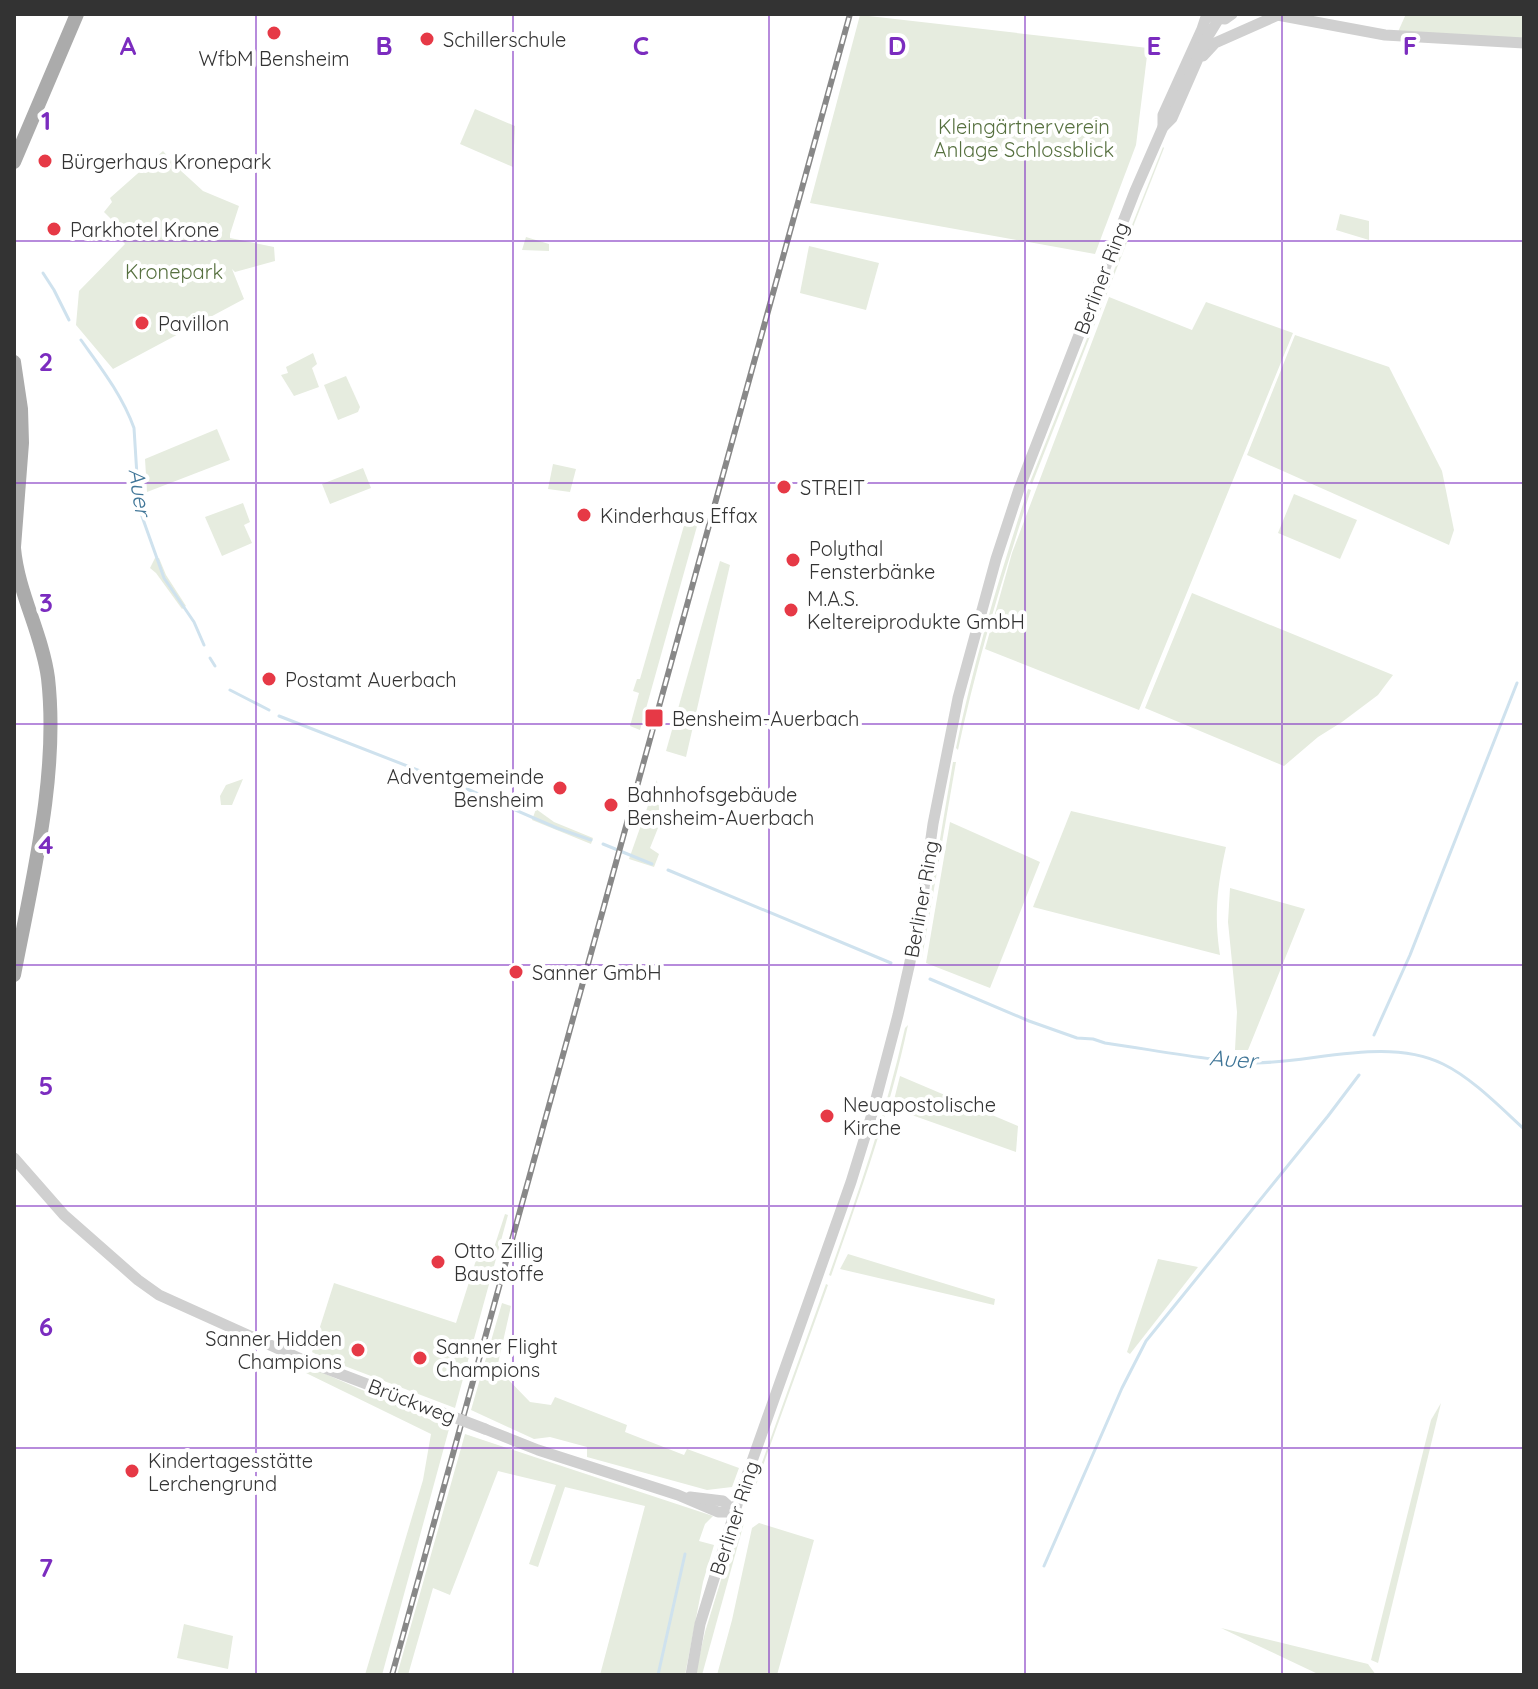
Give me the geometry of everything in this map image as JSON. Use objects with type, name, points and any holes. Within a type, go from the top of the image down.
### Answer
[{"type":"main road","points":[[14,162],[77,14]]},
{"type":"main road","points":[[14,362],[22,443],[14,547],[23,594],[45,663],[50,717],[42,827],[14,975]]},
{"type":"street","points":[[1210,16],[1225,19],[1232,14]]},
{"type":"street","points":[[1198,61],[1215,43],[1276,14],[1385,35],[1524,43]]},
{"type":"street","name":"Berliner Ring","points":[[691,1675],[700,1624],[735,1512],[872,1114],[910,962],[958,698],[996,559],[1032,454],[1135,191],[1163,127],[1172,118],[1198,61],[1207,38],[1210,16]]},
{"type":"street","name":"Berliner Ring","points":[[1163,127],[1163,115],[1210,16]]},
{"type":"street","name":"Brückweg","points":[[14,1158],[64,1215],[159,1295],[301,1359],[538,1450],[678,1495],[718,1512],[735,1512]]},
{"type":"green space","points":[[1406,14],[1524,14],[1524,41],[1397,34]]},
{"type":"green space","name":"Kleingärtnerverein Anlage Schlossblick","points":[[860,15],[1148,48],[1136,145],[1095,254],[810,203]]},
{"type":"green space","points":[[475,109],[515,126],[513,167],[460,144]]},
{"type":"green space","points":[[1164,148],[1032,484],[1030,482]]},
{"type":"green space","name":"Kronepark","points":[[163,151],[203,191],[239,206],[230,238],[274,247],[275,261],[235,272],[232,269],[244,299],[113,369],[76,325],[79,291],[125,244],[108,225],[112,220],[104,212],[112,202],[110,198]]},
{"type":"green space","points":[[1340,214],[1369,221],[1369,240],[1336,230]]},
{"type":"green space","points":[[526,237],[549,244],[549,251],[522,250]]},
{"type":"green space","points":[[809,246],[879,263],[866,310],[800,293]]},
{"type":"green space","points":[[1109,297],[1192,330],[1206,302],[1293,333],[1139,710],[985,649],[1012,553]]},
{"type":"green space","points":[[1295,335],[1389,367],[1442,471],[1454,530],[1449,545],[1247,455]]},
{"type":"green space","points":[[313,353],[317,364],[312,368],[319,387],[294,396],[281,375],[288,373],[286,367]]},
{"type":"green space","points":[[346,376],[360,407],[358,412],[338,420],[324,385]]},
{"type":"green space","points":[[217,429],[230,460],[147,492],[145,459]]},
{"type":"green space","points":[[553,464],[576,469],[570,492],[548,489]]},
{"type":"green space","points":[[363,468],[371,488],[330,504],[322,484]]},
{"type":"green space","points":[[1028,489],[1031,490],[991,619],[958,750],[979,650]]},
{"type":"green space","points":[[1294,494],[1357,520],[1340,559],[1278,533]]},
{"type":"green space","points":[[243,503],[250,522],[244,525],[252,543],[222,556],[205,517]]},
{"type":"green space","points":[[687,515],[699,519],[640,730],[630,726],[639,693],[633,691],[637,679],[640,679]]},
{"type":"green space","points":[[155,558],[159,558],[186,606],[182,609],[150,568]]},
{"type":"green space","points":[[720,561],[730,565],[686,757],[666,751]]},
{"type":"green space","points":[[1192,593],[1393,675],[1378,695],[1318,737],[1284,766],[1145,708]]},
{"type":"green space","points":[[953,762],[956,762],[920,958]]},
{"type":"green space","points":[[243,779],[232,805],[221,805],[220,796],[226,785]]},
{"type":"green space","points":[[657,780],[660,823],[650,848],[659,854],[654,867],[629,859]]},
{"type":"green space","points":[[536,809],[554,822],[593,838],[591,844],[532,820]]},
{"type":"green space","points":[[1071,811],[1226,847],[1217,901],[1220,955],[1033,907]]},
{"type":"green space","points":[[950,822],[1040,862],[990,988],[926,963]]},
{"type":"green space","points":[[1230,888],[1305,909],[1248,1050],[1235,1050],[1237,1012],[1228,922]]},
{"type":"green space","points":[[908,1025],[883,1120],[831,1276],[829,1275],[871,1153]]},
{"type":"green space","points":[[900,1076],[1018,1126],[1016,1152],[892,1108]]},
{"type":"green space","points":[[505,1214],[508,1215],[455,1408],[312,1352],[334,1283],[456,1323],[478,1254],[491,1257]]},
{"type":"green space","points":[[848,1254],[995,1299],[994,1305],[840,1269]]},
{"type":"green space","points":[[1158,1259],[1198,1267],[1130,1354],[1127,1352]]},
{"type":"green space","points":[[826,1284],[828,1285],[750,1496]]},
{"type":"green space","points":[[502,1303],[511,1306],[497,1368],[530,1402],[551,1405],[555,1397],[627,1425],[625,1432],[684,1455],[687,1449],[739,1468],[732,1487],[707,1490],[587,1457],[587,1447],[550,1437],[534,1439],[471,1410]]},
{"type":"green space","points":[[307,1366],[449,1429],[382,1675],[365,1675],[423,1480],[431,1434],[306,1373]]},
{"type":"green space","points":[[1441,1403],[1378,1663],[1371,1660],[1431,1420]]},
{"type":"green space","points":[[465,1434],[713,1516],[705,1524],[699,1541],[714,1545],[703,1582],[685,1675],[600,1675],[645,1506],[565,1487],[538,1567],[529,1564],[556,1485],[498,1471],[450,1595],[433,1588],[408,1675],[397,1675]]},
{"type":"green space","points":[[742,1518],[745,1519],[702,1675],[695,1675],[705,1632]]},
{"type":"green space","points":[[759,1523],[814,1540],[777,1675],[717,1675],[752,1528]]},
{"type":"green space","points":[[184,1624],[233,1636],[228,1669],[177,1658]]},
{"type":"green space","points":[[1221,1628],[1368,1664],[1376,1675],[1320,1675]]},
{"type":"waterway","name":"Auer","points":[[43,273],[69,320]]},
{"type":"waterway","name":"Auer","points":[[81,340],[117,393],[134,428],[139,508],[164,578],[194,622],[204,645]]},
{"type":"waterway","name":"Auer","points":[[210,658],[215,666]]},
{"type":"waterway","points":[[1374,1035],[1410,955],[1517,683]]},
{"type":"waterway","name":"Auer","points":[[230,690],[269,710]]},
{"type":"waterway","name":"Auer","points":[[279,716],[451,783]]},
{"type":"waterway","name":"Auer","points":[[467,789],[591,840]]},
{"type":"waterway","name":"Auer","points":[[603,844],[652,864]]},
{"type":"waterway","name":"Auer","points":[[668,870],[891,963]]},
{"type":"waterway","name":"Auer","points":[[930,979],[1029,1021],[1077,1038],[1105,1043],[1251,1063],[1375,1052],[1422,1056],[1465,1077],[1524,1129]]},
{"type":"waterway","points":[[1044,1566],[1122,1388],[1146,1341],[1359,1075]]},
{"type":"waterway","points":[[658,1675],[685,1554]]},
{"type":"railway","points":[[392,1675],[850,14]]},
{"type":"place","name":"WfbM Bensheim","points":[[274,33]]},
{"type":"place","name":"Schillerschule","points":[[427,39]]},
{"type":"place","name":"Bürgerhaus Kronepark","points":[[45,161]]},
{"type":"place","name":"Parkhotel Krone","points":[[54,229]]},
{"type":"place","name":"Pavillon","points":[[142,323]]},
{"type":"place","name":"STREIT","points":[[784,487]]},
{"type":"place","name":"Kinderhaus Effax","points":[[584,515]]},
{"type":"place","name":"Polythal Fensterbänke","points":[[793,560]]},
{"type":"place","name":"M.A.S. Keltereiprodukte GmbH","points":[[791,610]]},
{"type":"place","name":"Postamt Auerbach","points":[[269,679]]},
{"type":"place","name":"Bensheim-Auerbach","points":[[654,718]]},
{"type":"place","name":"Adventgemeinde Bensheim","points":[[560,788]]},
{"type":"place","name":"Bahnhofsgebäude Bensheim-Auerbach","points":[[611,805]]},
{"type":"place","name":"Sanner GmbH","points":[[516,972]]},
{"type":"place","name":"Neuapostolische Kirche","points":[[827,1116]]},
{"type":"place","name":"Otto Zillig Baustoffe","points":[[438,1262]]},
{"type":"place","name":"Sanner Hidden Champions","points":[[358,1350]]},
{"type":"place","name":"Sanner Flight Champions","points":[[420,1358]]},
{"type":"place","name":"Kindertagesstätte Lerchengrund","points":[[132,1471]]}]
